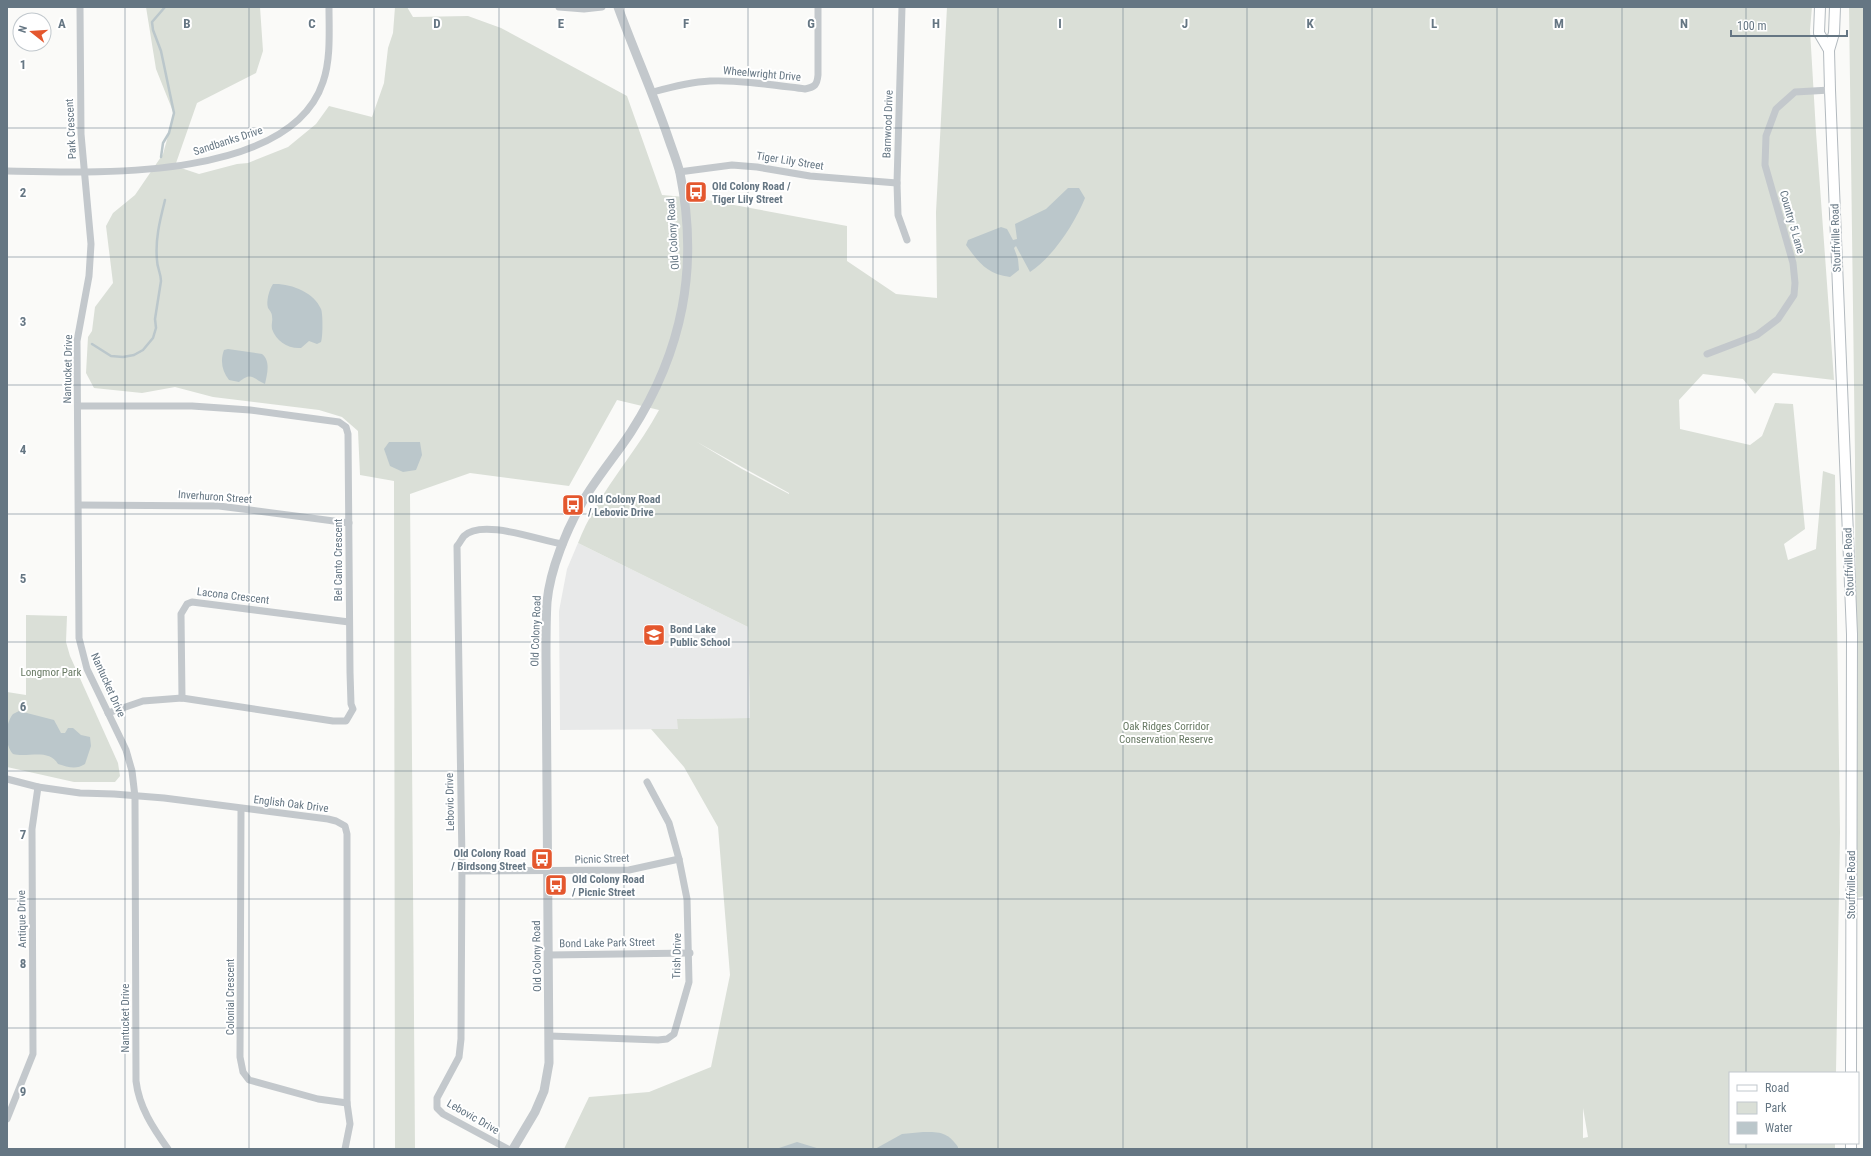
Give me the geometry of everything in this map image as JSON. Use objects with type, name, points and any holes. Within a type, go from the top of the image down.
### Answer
[{"type":"main road","name":"Stouffville Road","points":[[1820,7],[1819,33],[1829,50]]},
{"type":"main road","name":"Stouffville Road","points":[[1835,7],[1834,33],[1829,50],[1830,90],[1852,634],[1851,1072]]},
{"type":"street","name":"Park Crescent","points":[[7,171],[85,171],[81,134],[80,7]]},
{"type":"street","name":"Sandbanks Drive","points":[[85,171],[162,169],[213,160],[268,141],[293,125],[313,103],[323,82],[328,52],[329,7]]},
{"type":"street","points":[[559,7],[584,9],[602,7]]},
{"type":"street","name":"Old Colony Road","points":[[513,1149],[535,1112],[544,1091],[549,1063],[546,654],[547,601],[552,574],[563,544],[583,500],[631,431],[652,394],[677,335],[687,284],[688,250],[679,172],[653,92],[632,46],[618,7]]},
{"type":"street","name":"Wheelwright Drive","points":[[653,92],[680,85],[709,81],[744,81],[804,89],[813,88],[817,83],[818,75],[818,7]]},
{"type":"street","name":"Barnwood Drive","points":[[902,7],[897,183],[898,215],[907,240]]},
{"type":"street","name":"Country 5 Lane","points":[[1707,354],[1757,335],[1778,319],[1794,295],[1795,283],[1793,263],[1765,165],[1766,136],[1776,109],[1795,92],[1830,90]]},
{"type":"street","name":"Tiger Lily Street","points":[[679,172],[732,165],[756,167],[810,176],[897,183]]},
{"type":"street","name":"Nantucket Drive","points":[[85,171],[91,244],[89,276],[77,341],[79,505],[77,601],[79,638],[87,669],[126,750],[132,771],[135,796],[136,1081],[138,1098],[145,1113],[168,1149]]},
{"type":"street","name":"Bel Canto Crescent","points":[[78,406],[192,406],[250,410],[339,422],[346,426],[348,434],[351,704],[353,709],[346,720],[333,721],[182,698],[143,701],[108,713]]},
{"type":"street","name":"Inverhuron Street","points":[[79,505],[219,506],[349,523]]},
{"type":"street","name":"Lebovic Drive","points":[[508,1149],[443,1114],[436,1108],[437,1098],[459,1057],[461,1039],[462,871],[458,546],[465,535],[477,530],[489,529],[509,531],[563,544]]},
{"type":"street","name":"Lacona Crescent","points":[[182,698],[181,614],[183,608],[187,604],[192,602],[350,622]]},
{"type":"street","name":"English Oak Drive","points":[[7,779],[38,787],[80,793],[164,798],[328,819],[345,826],[347,834],[347,1102],[350,1124],[345,1149]]},
{"type":"street","name":"Trish Drive","points":[[550,1036],[668,1039],[674,1034],[689,982],[690,953],[687,899],[680,859],[669,823],[647,782]]},
{"type":"street","name":"Antique Drive","points":[[7,1119],[33,1054],[32,828],[38,787]]},
{"type":"street","name":"Colonial Crescent","points":[[241,809],[240,1057],[243,1072],[249,1080],[318,1099],[347,1102]]},
{"type":"street","name":"Picnic Street","points":[[462,871],[629,870],[680,859]]},
{"type":"street","name":"Bond Lake Park Street","points":[[549,955],[690,953]]},
{"type":"shaded area","name":"Bond Lake Public School","points":[[578,543],[748,627],[750,718],[678,719],[678,729],[560,730],[559,611],[567,569]]},
{"type":"green space","name":"Oak Ridges Corridor Conservation Reserve","points":[[146,7],[260,7],[263,51],[256,73],[197,103],[175,166],[199,174],[237,164],[248,163],[288,147],[316,124],[329,106],[372,117],[384,83],[388,48],[393,33],[395,7],[407,7],[413,17],[468,16],[501,28],[627,96],[662,195],[696,198],[847,226],[847,261],[896,294],[937,298],[936,212],[947,7],[1812,7],[1810,30],[1816,132],[1834,380],[1773,373],[1755,394],[1743,379],[1703,374],[1679,400],[1680,429],[1750,445],[1762,436],[1775,403],[1793,404],[1805,529],[1784,544],[1788,560],[1816,549],[1823,471],[1835,475],[1840,832],[1836,1072],[1729,1072],[1729,1144],[1835,1144],[1835,1149],[564,1149],[589,1097],[649,1092],[711,1067],[730,975],[718,827],[684,767],[651,729],[678,729],[677,719],[750,718],[748,627],[578,543],[595,508],[659,410],[617,400],[569,486],[470,473],[410,494],[415,1149],[395,1149],[394,481],[360,475],[358,431],[342,417],[319,410],[213,397],[175,387],[142,393],[94,388],[86,373],[88,337],[92,331],[95,307],[113,283],[106,226],[113,213],[135,195],[163,154],[174,114],[156,69]],"holes":[[[697,442],[789,493],[742,469]],[[1583,1108],[1588,1137],[1583,1138]]]},
{"type":"green space","points":[[1849,7],[1864,7],[1864,896],[1856,898],[1855,458]]},
{"type":"green space","name":"Longmor Park","points":[[26,615],[67,616],[66,642],[70,656],[118,763],[120,776],[115,782],[74,782],[7,767],[7,692],[26,695]]},
{"type":"water","points":[[1068,188],[1079,188],[1085,198],[1081,208],[1055,249],[1039,266],[1030,272],[1016,246],[1014,248],[1018,259],[1019,270],[1010,277],[1002,276],[984,267],[966,245],[968,240],[1001,227],[1007,229],[1013,240],[1017,239],[1015,224],[1046,209]]},
{"type":"water","points":[[273,284],[294,287],[307,293],[318,303],[322,315],[321,342],[317,344],[309,341],[301,348],[296,348],[287,346],[276,337],[272,329],[272,315],[267,305],[270,289]]},
{"type":"water","points":[[228,349],[262,354],[267,360],[265,384],[250,376],[239,382],[229,380],[223,369],[222,362],[224,350]]},
{"type":"water","points":[[389,442],[420,442],[422,455],[416,470],[403,472],[390,466],[384,449]]},
{"type":"water","points":[[19,711],[54,720],[61,733],[65,733],[68,728],[73,728],[81,735],[90,737],[91,746],[85,764],[78,767],[72,767],[58,764],[49,756],[37,754],[13,754],[8,745],[7,728],[10,718],[13,714]]},
{"type":"water","points":[[923,1132],[943,1134],[954,1142],[958,1149],[875,1149],[902,1134]]},
{"type":"water","points":[[797,1142],[820,1149],[776,1149]]},
{"type":"waterway","points":[[161,157],[163,143],[169,133],[174,113],[161,51],[153,30],[152,22],[165,7]]},
{"type":"waterway","points":[[92,344],[111,356],[123,357],[134,355],[143,350],[153,338],[156,328],[155,319],[161,281],[157,263],[157,237],[165,200]]},
{"type":"place","name":"Old Colony Road / Tiger Lily Street","points":[[696,192]]},
{"type":"place","name":"Old Colony Road / Lebovic Drive","points":[[573,505]]},
{"type":"place","name":"Bond Lake Public School","points":[[654,635]]},
{"type":"place","name":"Old Colony Road / Birdsong Street","points":[[542,859]]},
{"type":"place","name":"Old Colony Road / Picnic Street","points":[[556,885]]}]
